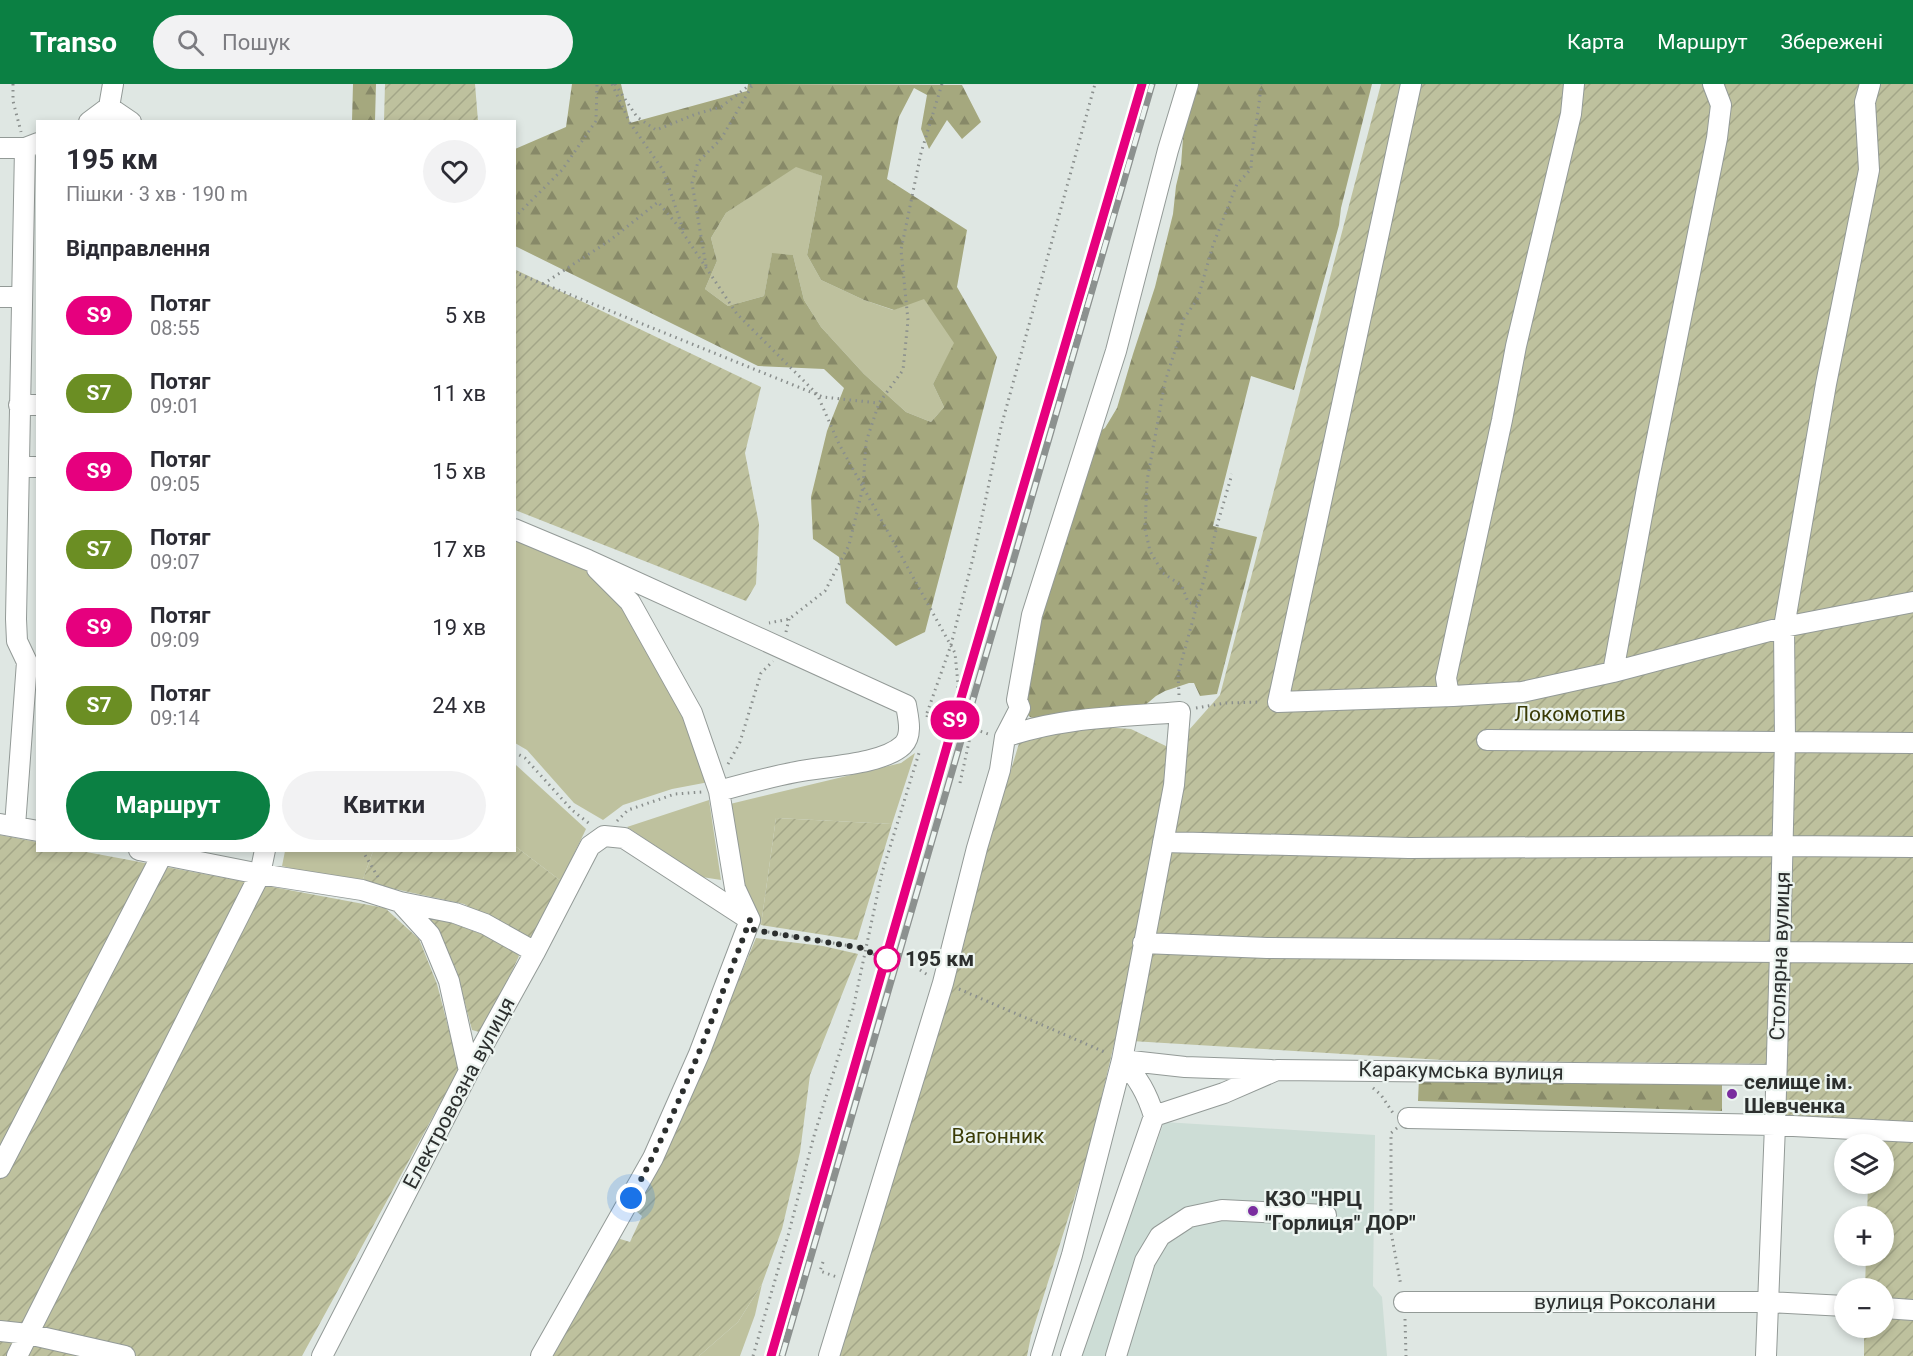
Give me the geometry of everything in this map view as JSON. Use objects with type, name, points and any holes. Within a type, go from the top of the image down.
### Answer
[{"type":"street","points":[[92,120],[109,107],[113,84]]},
{"type":"street","points":[[829,1356],[943,983],[976,848],[1000,770],[1005,737],[1020,708],[1017,700],[1032,615],[1116,351],[1165,161],[1188,84]]},
{"type":"street","points":[[1411,84],[1278,702],[1522,692],[1612,672],[1784,627],[1913,602]]},
{"type":"street","points":[[1454,696],[1448,690],[1446,678],[1516,346],[1571,114],[1574,84]]},
{"type":"street","points":[[1612,672],[1717,138],[1721,105],[1713,84]]},
{"type":"street","name":"Столярна вулиця","points":[[1766,1356],[1783,846],[1784,627],[1826,384],[1869,170],[1865,102],[1870,84]]},
{"type":"street","points":[[109,107],[128,120]]},
{"type":"street","points":[[0,148],[31,145],[21,297],[29,348],[28,517],[16,619],[17,641],[32,659],[7,825],[36,831]]},
{"type":"street","points":[[0,297],[21,297]]},
{"type":"street","points":[[516,530],[588,560],[906,705],[910,729],[905,743],[890,754],[835,768],[798,772],[719,790]]},
{"type":"street","points":[[541,1356],[653,1158],[699,1053],[750,920],[735,888],[719,790],[692,713],[630,602],[588,560]]},
{"type":"street","points":[[1005,737],[1029,728],[1094,718],[1180,711],[1174,785],[1122,1060],[1072,1255],[1041,1356]]},
{"type":"street","points":[[1487,740],[1913,743]]},
{"type":"street","points":[[604,836],[624,838],[750,920]]},
{"type":"street","name":"Електровозна вулиця","points":[[322,1356],[469,1071],[590,846],[604,836]]},
{"type":"street","points":[[1163,842],[1409,848],[1913,847]]},
{"type":"street","points":[[148,852],[260,874],[362,890],[400,902],[455,913],[485,924],[535,952]]},
{"type":"street","points":[[16,1356],[260,874],[265,852]]},
{"type":"street","points":[[0,1168],[162,855]]},
{"type":"street","points":[[400,902],[430,935],[434,944],[449,981],[469,1071]]},
{"type":"street","points":[[1143,943],[1267,948],[1913,953]]},
{"type":"street","points":[[1122,1060],[1185,1067],[1277,1070]]},
{"type":"street","points":[[1071,1356],[1154,1116],[1148,1097],[1122,1060]]},
{"type":"street","name":"Каракумська вулиця","points":[[1154,1116],[1224,1093],[1277,1070],[1776,1075]]},
{"type":"street","points":[[1404,1122],[1775,1125],[1913,1132]]},
{"type":"street","points":[[1116,1356],[1145,1261],[1160,1236],[1189,1217],[1222,1210],[1326,1215]]},
{"type":"street","name":"вулиця Роксолани","points":[[1404,1302],[1767,1302],[1834,1305]]},
{"type":"street","points":[[1894,1309],[1913,1310]]},
{"type":"street","points":[[0,1331],[28,1334],[125,1356]]},
{"type":"path","points":[[13,84],[13,100],[31,145]]},
{"type":"path","points":[[516,216],[562,170],[596,122],[597,84]]},
{"type":"path","points":[[613,84],[637,117],[656,130],[696,114],[722,107],[752,84]]},
{"type":"path","points":[[613,84],[630,123],[663,170],[685,236]]},
{"type":"path","points":[[706,268],[692,183],[698,162],[721,139],[752,84]]},
{"type":"path","points":[[741,630],[789,619],[825,591],[849,545],[862,487],[866,442],[879,403],[903,370],[908,320],[901,250],[921,153],[942,84]]},
{"type":"path","points":[[925,724],[951,645],[974,555],[1001,427],[1095,84]]},
{"type":"path","points":[[1197,605],[1188,602],[1182,586],[1163,573],[1150,551],[1145,529],[1147,481],[1165,382],[1183,320],[1198,298],[1213,245],[1237,184],[1251,169],[1261,84]]},
{"type":"path","points":[[543,284],[609,241],[658,202],[685,236],[737,314],[818,394],[839,444],[955,653],[958,684],[954,722]]},
{"type":"path","points":[[516,273],[823,397],[879,403]]},
{"type":"path","points":[[1232,474],[1178,674],[1180,711],[1226,703],[1278,702]]},
{"type":"path","points":[[516,753],[525,758],[572,810],[604,836],[627,810],[675,794],[719,790],[730,760],[740,742],[761,673],[784,649],[789,619]]},
{"type":"path","points":[[906,705],[990,735],[1005,737]]},
{"type":"path","points":[[960,783],[972,728]]},
{"type":"path","points":[[753,1356],[811,1146],[853,1009],[882,873],[921,747]]},
{"type":"path","points":[[750,920],[754,930],[866,950],[877,956]]},
{"type":"path","points":[[943,983],[1122,1060]]},
{"type":"path","points":[[1367,1083],[1381,1095],[1404,1122],[1391,1133],[1391,1232],[1404,1302],[1406,1356]]},
{"type":"path","points":[[820,1271],[823,1262]]},
{"type":"shaded area","name":"КЗО \"НРЦ \"Горлиця\" ДОР\"","points":[[1164,1122],[1375,1135],[1373,1286],[1382,1297],[1387,1356],[1080,1356]]},
{"type":"green space","points":[[353,84],[376,84],[375,120],[352,120]]},
{"type":"green space","points":[[385,84],[475,84],[478,120],[384,120]]},
{"type":"green space","points":[[572,84],[621,84],[630,123],[747,91],[748,84],[962,85],[981,122],[962,139],[947,120],[929,149],[921,129],[927,95],[914,88],[899,117],[887,179],[967,230],[957,287],[997,357],[925,632],[896,646],[846,603],[839,557],[813,539],[811,497],[827,431],[844,388],[824,369],[758,366],[516,246],[516,149],[566,127]],"holes":[[[796,167],[822,176],[807,255],[821,280],[864,300],[894,310],[924,299],[954,343],[933,384],[944,407],[931,422],[906,412],[864,374],[821,327],[804,300],[793,255],[772,253],[764,296],[728,306],[705,289],[717,261],[711,238],[726,213]]]},
{"type":"green space","points":[[1192,84],[1372,84],[1341,208],[1339,225],[1294,390],[1251,376],[1213,526],[1257,537],[1217,694],[1200,696],[1194,683],[1189,683],[1156,696],[1137,712],[1039,720],[1030,717],[1024,711],[1025,668],[1088,438],[1105,428],[1117,408],[1155,287],[1173,214],[1181,165],[1183,138],[1179,129]]},
{"type":"green space","name":"Локомотив","points":[[1381,84],[1913,84],[1913,1356],[1864,1356],[1864,1338],[1894,1338],[1894,1278],[1865,1278],[1866,1266],[1894,1266],[1894,1206],[1867,1206],[1868,1194],[1894,1194],[1894,1134],[1869,1134],[1870,1123],[1786,1116],[1785,1064],[1459,1061],[1115,1040],[1088,1155],[1031,1336],[1027,1356],[836,1356],[1021,737],[1076,725],[1131,729],[1172,749],[1220,695]]},
{"type":"green space","points":[[796,166],[822,176],[807,255],[821,280],[864,300],[893,310],[924,298],[955,343],[933,384],[944,407],[931,422],[906,412],[864,374],[821,327],[804,300],[793,255],[772,254],[764,296],[728,306],[705,289],[717,261],[711,238],[726,213]]},
{"type":"green space","points":[[516,270],[761,387],[745,453],[759,524],[756,584],[746,601],[516,510]]},
{"type":"green space","points":[[516,539],[584,568],[622,606],[687,718],[709,782],[672,789],[623,805],[603,820],[574,803],[527,750],[516,744]]},
{"type":"green space","points":[[915,753],[892,824],[776,818],[761,925],[746,897],[737,867],[730,804],[901,763]]},
{"type":"green space","points":[[516,765],[586,829],[561,881],[516,847]]},
{"type":"green space","points":[[709,800],[721,880],[702,877],[627,827]]},
{"type":"green space","points":[[776,818],[892,824],[857,940],[761,925]]},
{"type":"green space","points":[[0,835],[36,842],[36,852],[86,852],[385,908],[419,939],[437,984],[459,1069],[302,1356],[0,1356]]},
{"type":"green space","points":[[516,847],[561,881],[532,942],[464,904],[362,882],[373,852],[516,852]]},
{"type":"green space","points":[[285,852],[373,852],[362,882],[331,878],[282,866]]},
{"type":"green space","points":[[425,913],[508,944],[519,956],[483,1033],[472,1030],[456,969]]},
{"type":"green space","points":[[756,938],[823,946],[858,954],[810,1075],[800,1152],[782,1229],[762,1284],[738,1322],[699,1356],[553,1356],[617,1238],[630,1242],[642,1216],[632,1208],[709,1050]]},
{"type":"green space","points":[[1419,1078],[1722,1083],[1722,1111],[1418,1101]]},
{"type":"green space","points":[[762,1284],[755,1315],[740,1356],[699,1356],[738,1322]]},
{"type":"railway","points":[[771,1356],[1142,84]]},
{"type":"railway","points":[[782,1356],[1152,84]]},
{"type":"train","name":"S9","points":[[771,1356],[954,722],[1142,84]]},
{"type":"place","name":"195 км","points":[[887,959]]},
{"type":"place","name":"селище ім. Шевченка","points":[[1732,1094]]},
{"type":"place","name":"КЗО \"НРЦ \"Горлиця\" ДОР\"","points":[[1253,1211]]},
{"type":"route","points":[[631,1198],[653,1158],[699,1053],[750,920],[754,930],[862,948],[887,959]]},
{"type":"park label","name":"Вагонник","points":[[998,1136]]}]
